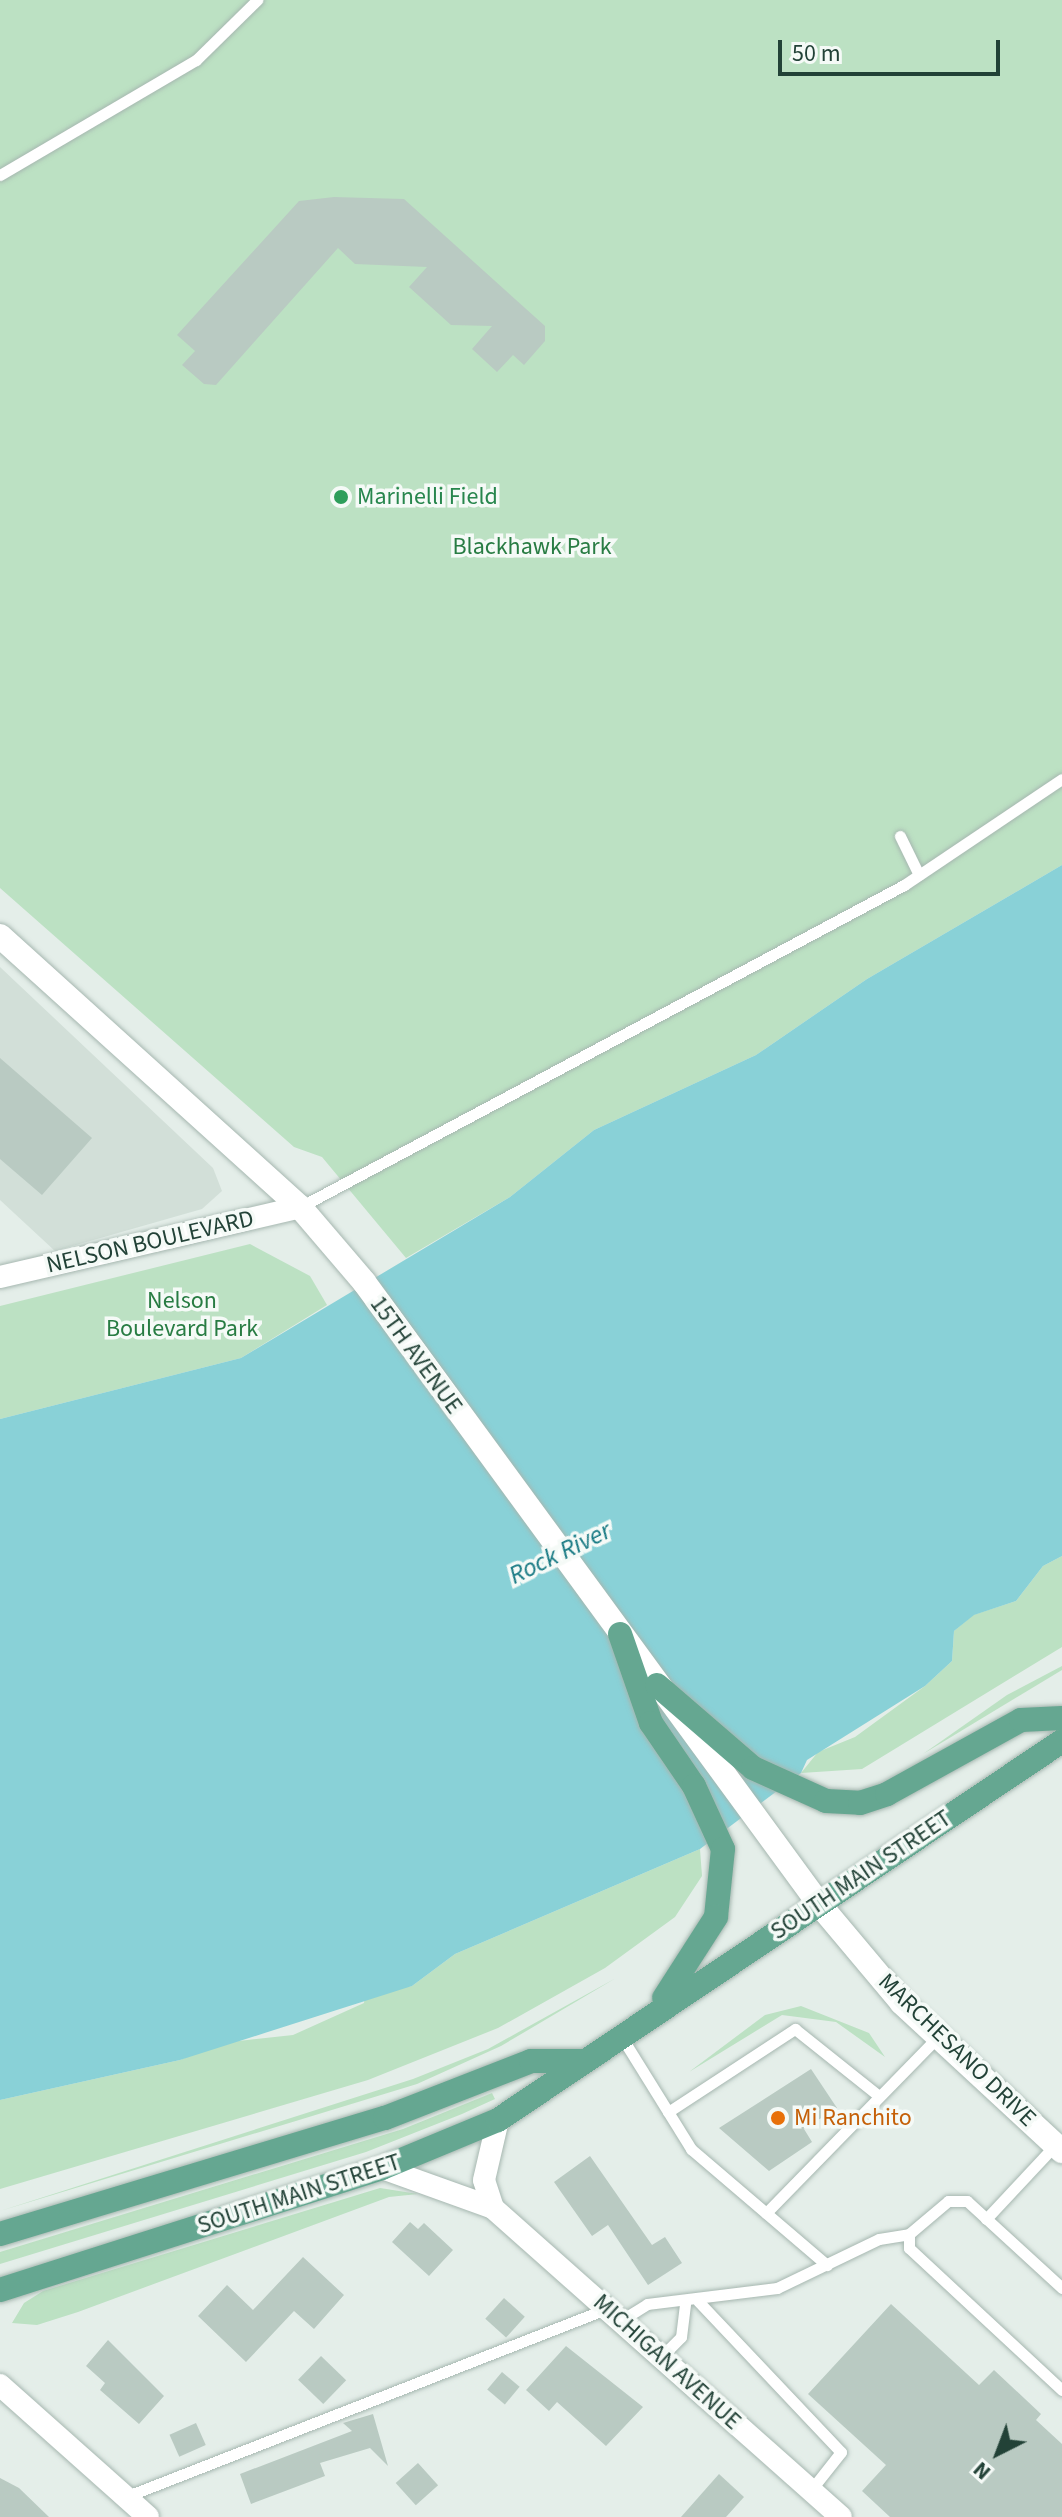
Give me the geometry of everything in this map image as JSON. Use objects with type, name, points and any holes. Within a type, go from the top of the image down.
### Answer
[{"type":"main road","name":"15TH AVENUE","points":[[0,936],[300,1207],[364,1282],[765,1833]]},
{"type":"main road","points":[[620,1634],[651,1723],[716,1825],[722,1869],[716,1917],[704,1943],[642,2021]]},
{"type":"main road","points":[[657,1685],[753,1768],[813,1799],[860,1803],[1021,1720],[1062,1718]]},
{"type":"main road","name":"SOUTH MAIN STREET","points":[[3,2292],[382,2168],[498,2120],[580,2061],[1062,1741]]},
{"type":"main road","name":"MARCHESANO DRIVE","points":[[765,1833],[819,1904],[938,2037],[1059,2148]]},
{"type":"main road","name":"SOUTH MAIN STREET","points":[[0,2234],[385,2118],[531,2061],[580,2061]]},
{"type":"street","name":"NELSON BOULEVARD","points":[[0,1277],[300,1207]]},
{"type":"street","points":[[493,2208],[484,2180],[498,2120]]},
{"type":"street","name":"MICHIGAN AVENUE","points":[[382,2168],[493,2208],[841,2517]]},
{"type":"street","points":[[0,2385],[148,2517]]},
{"type":"lane","points":[[0,175],[196,60],[257,0]]},
{"type":"lane","points":[[300,1207],[919,875],[1062,779]]},
{"type":"lane","points":[[900,836],[919,875]]},
{"type":"lane","points":[[668,2112],[795,2029],[879,2096]]},
{"type":"lane","points":[[621,2036],[691,2149],[827,2265]]},
{"type":"lane","points":[[766,2213],[938,2037]]},
{"type":"lane","points":[[986,2219],[1059,2148]]},
{"type":"lane","points":[[125,2497],[647,2304],[685,2304],[777,2288],[879,2239],[909,2234],[948,2201],[967,2201],[1062,2288]]},
{"type":"lane","points":[[909,2234],[909,2248],[1062,2390]]},
{"type":"lane","points":[[698,2301],[841,2452],[811,2490]]},
{"type":"lane","points":[[661,2357],[681,2337],[685,2304]]},
{"type":"shaded area","points":[[0,967],[213,1168],[222,1191],[202,1209],[55,1251],[0,1200]]},
{"type":"green space","name":"Blackhawk Park","points":[[0,0],[1062,0],[1062,865],[867,979],[756,1055],[594,1130],[510,1197],[406,1258],[322,1157],[294,1147],[0,888]]},
{"type":"green space","name":"Nelson Boulevard Park","points":[[250,1244],[310,1276],[327,1305],[241,1358],[0,1419],[0,1306]]},
{"type":"green space","points":[[1062,1556],[1062,1647],[862,1769],[801,1773],[818,1752],[855,1737],[925,1686],[952,1661],[954,1631],[973,1615],[1016,1601],[1043,1566]]},
{"type":"green space","points":[[1062,1666],[1062,1670],[923,1754],[1007,1695]]},
{"type":"green space","points":[[700,1849],[702,1876],[675,1917],[605,1968],[498,2028],[368,2080],[0,2189],[0,2100],[180,2060],[221,2043],[293,2035],[364,2003],[365,1995],[412,1986],[455,1954]]},
{"type":"green space","points":[[616,1978],[501,2046],[417,2084],[0,2211],[413,2079],[488,2049]]},
{"type":"green space","points":[[801,2006],[869,2033],[885,2057],[836,2022],[782,2015],[689,2072],[765,2015]]},
{"type":"green space","points":[[492,2093],[495,2099],[366,2152],[0,2264],[0,2252],[403,2129]]},
{"type":"green space","points":[[380,2188],[418,2194],[389,2197],[78,2312],[37,2325],[12,2323],[24,2303],[43,2291]]},
{"type":"water","name":"Rock River","points":[[1062,865],[1062,1556],[1043,1566],[1016,1601],[974,1615],[954,1631],[952,1661],[925,1686],[807,1760],[801,1773],[700,1849],[455,1954],[412,1986],[180,2060],[0,2100],[0,1419],[241,1358],[510,1197],[594,1130],[756,1055],[867,979]]},
{"type":"building","points":[[334,197],[404,199],[545,326],[545,341],[524,365],[513,355],[497,372],[472,349],[492,326],[451,325],[409,287],[427,267],[355,264],[338,248],[216,385],[204,384],[182,365],[195,351],[177,335],[299,201]]},
{"type":"building","points":[[0,1058],[92,1138],[42,1195],[0,1159]]},
{"type":"building","name":"Mi Ranchito","points":[[811,2069],[837,2108],[804,2129],[812,2142],[769,2171],[719,2128]]},
{"type":"building","points":[[590,2156],[652,2245],[665,2237],[682,2263],[648,2285],[608,2225],[592,2236],[554,2182]]},
{"type":"building","points":[[410,2222],[418,2229],[424,2223],[453,2250],[429,2276],[392,2242]]},
{"type":"building","points":[[303,2257],[344,2295],[314,2329],[294,2311],[246,2362],[198,2316],[227,2285],[253,2310]]},
{"type":"building","points":[[504,2298],[525,2317],[506,2338],[485,2319]]},
{"type":"building","points":[[891,2304],[979,2385],[994,2370],[1041,2414],[1036,2420],[1062,2444],[1062,2517],[890,2517],[862,2491],[886,2465],[808,2394]]},
{"type":"building","points":[[108,2340],[164,2396],[139,2424],[100,2390],[105,2383],[86,2366]]},
{"type":"building","points":[[566,2346],[643,2407],[606,2446],[557,2402],[549,2411],[526,2390]]},
{"type":"building","points":[[321,2356],[346,2380],[323,2404],[298,2380]]},
{"type":"building","points":[[502,2372],[520,2387],[505,2404],[487,2390]]},
{"type":"building","points":[[373,2414],[388,2466],[370,2448],[320,2463],[325,2476],[251,2504],[240,2474],[352,2431],[343,2423]]},
{"type":"building","points":[[196,2423],[206,2445],[179,2457],[170,2435]]},
{"type":"building","points":[[418,2463],[438,2485],[416,2505],[396,2483]]},
{"type":"building","points":[[719,2474],[744,2497],[726,2517],[681,2517]]},
{"type":"building","points":[[0,2478],[19,2488],[49,2517],[0,2517]]},
{"type":"place","name":"Marinelli Field","points":[[341,497]]},
{"type":"place","name":"Mi Ranchito","points":[[778,2118]]}]
